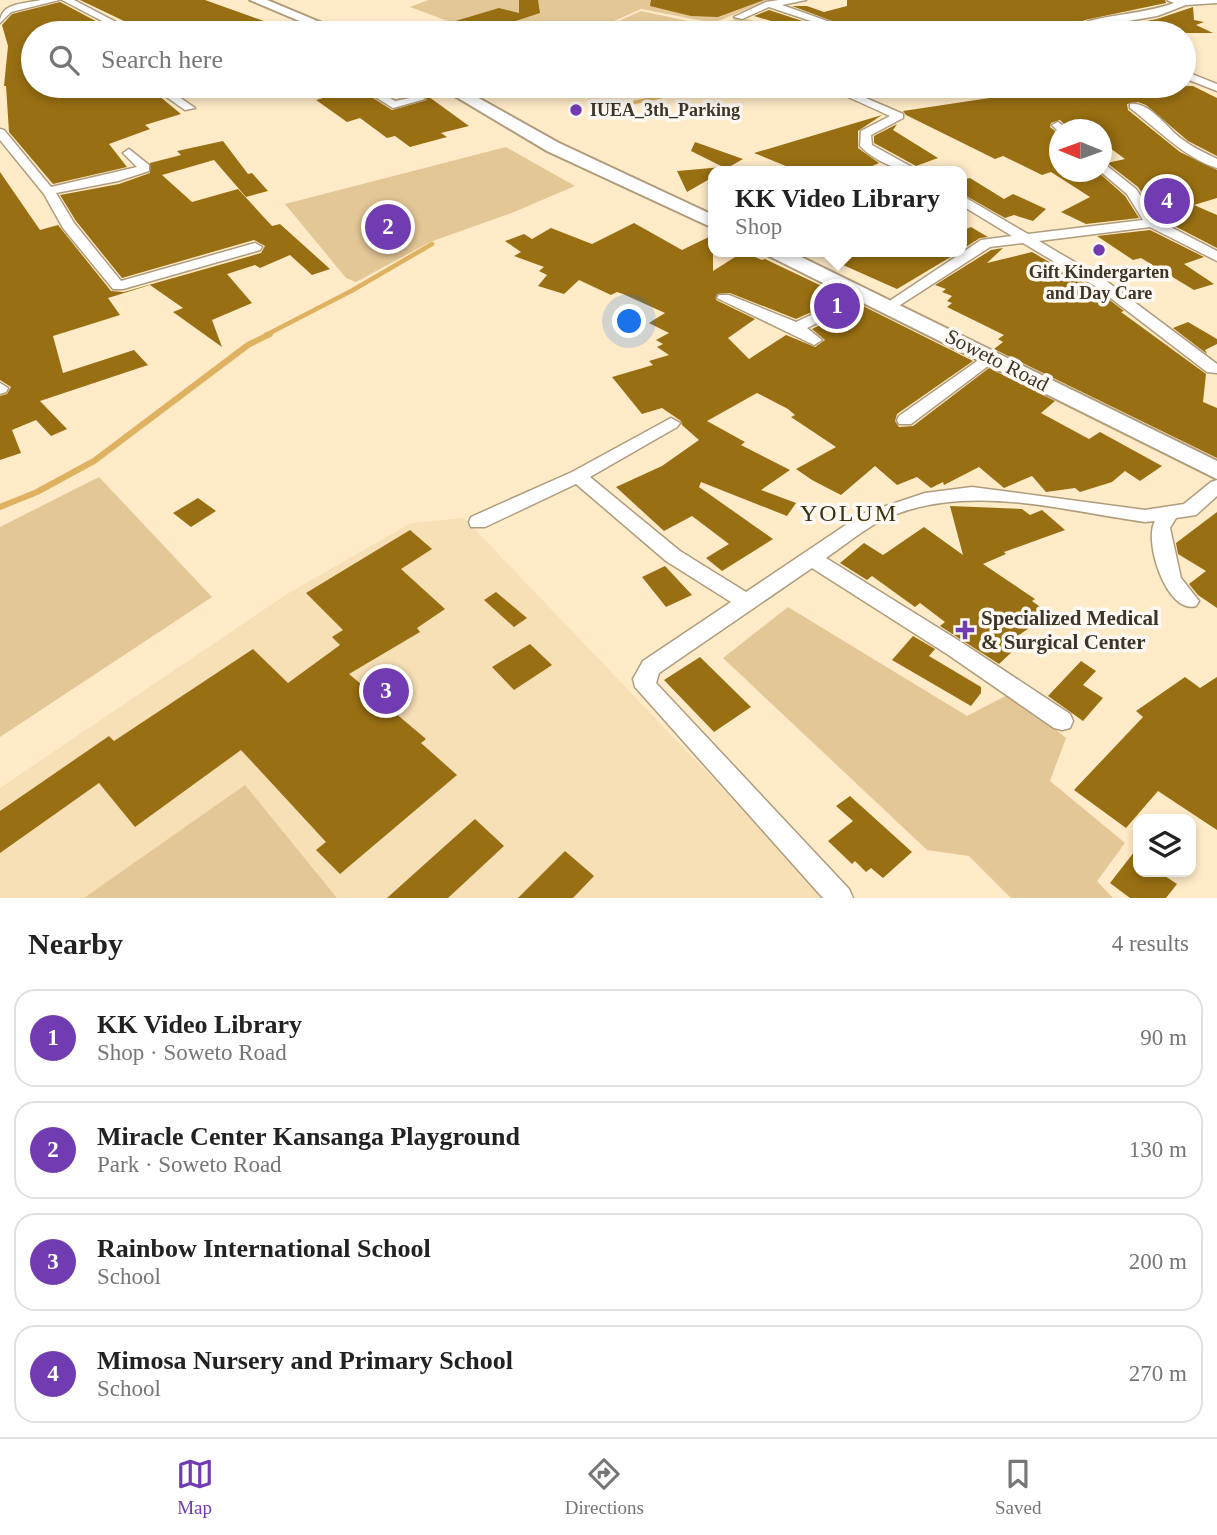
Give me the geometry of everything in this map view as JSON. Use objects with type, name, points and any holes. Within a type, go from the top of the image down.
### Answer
[{"type":"street","points":[[0,20],[4,10],[54,0]]},
{"type":"street","points":[[67,0],[108,21]]},
{"type":"street","points":[[256,0],[309,21]]},
{"type":"street","points":[[739,16],[769,4],[802,0]]},
{"type":"street","points":[[1170,0],[1183,3],[1214,3]]},
{"type":"street","points":[[1110,21],[1157,13],[1183,3]]},
{"type":"street","points":[[769,4],[820,21]]},
{"type":"street","points":[[1196,79],[1217,88]]},
{"type":"street","points":[[174,98],[189,108]]},
{"type":"street","points":[[382,98],[393,105],[420,99]]},
{"type":"street","points":[[467,98],[553,147],[708,220]]},
{"type":"street","points":[[857,98],[899,116],[865,133],[866,146],[881,157],[902,166]]},
{"type":"street","points":[[1134,106],[1158,123],[1177,142],[1217,164]]},
{"type":"street","points":[[0,132],[48,191],[68,225],[118,286],[255,247]]},
{"type":"street","points":[[48,191],[118,177],[145,168],[129,153]]},
{"type":"street","points":[[1112,175],[1132,192],[1152,223],[1217,257]]},
{"type":"street","points":[[967,203],[1100,283],[1215,372]]},
{"type":"street","points":[[967,255],[986,243],[1152,223]]},
{"type":"street","name":"Soweto Road","points":[[787,257],[1217,471]]},
{"type":"street","points":[[889,306],[964,257]]},
{"type":"street","points":[[796,328],[865,294]]},
{"type":"street","points":[[724,298],[796,328],[814,340]]},
{"type":"street","points":[[905,420],[990,357]]},
{"type":"street","points":[[478,522],[578,476],[671,423]]},
{"type":"street","points":[[578,476],[673,556],[746,601]]},
{"type":"street","points":[[840,898],[646,687],[646,674],[656,662],[869,519],[925,499],[963,494],[1006,496],[1145,516],[1189,510],[1217,486]]},
{"type":"street","points":[[1169,514],[1160,528],[1162,544],[1172,581],[1189,601]]},
{"type":"street","points":[[811,558],[954,648],[1062,721]]},
{"type":"shaded area","points":[[428,0],[768,0],[719,21],[704,21],[641,9],[614,21],[448,21],[410,7]]},
{"type":"shaded area","points":[[641,11],[688,21],[619,21]]},
{"type":"shaded area","points":[[739,17],[754,21],[730,21]]},
{"type":"shaded area","points":[[506,147],[575,186],[514,212],[430,242],[356,282],[346,278],[285,204]]},
{"type":"shaded area","points":[[99,477],[212,597],[0,737],[0,527]]},
{"type":"shaded area","points":[[464,518],[827,898],[0,898],[0,788],[287,594],[411,523]]},
{"type":"shaded area","points":[[788,607],[967,716],[1011,693],[1066,738],[1050,781],[1125,843],[1097,881],[1113,898],[1011,898],[969,856],[927,850],[723,658]]},
{"type":"shaded area","points":[[245,785],[337,898],[84,898]]},
{"type":"building","points":[[80,0],[205,0],[264,21],[124,21]]},
{"type":"building","points":[[519,0],[538,0],[540,13],[516,21],[455,21],[499,8],[519,13]]},
{"type":"building","points":[[651,0],[764,0],[718,17],[691,16],[650,6]]},
{"type":"building","points":[[847,0],[1165,0],[1166,3],[1083,21],[832,21],[792,6],[807,6],[824,12],[847,6]]},
{"type":"building","points":[[60,2],[96,21],[21,21],[21,98],[162,98],[181,114],[145,125],[150,129],[109,144],[127,167],[53,184],[9,132],[4,86],[8,46],[2,25],[12,14]]},
{"type":"building","points":[[1193,7],[1194,20],[1204,22],[1196,25],[1196,21],[1146,21]]},
{"type":"building","points":[[769,10],[802,21],[771,21],[754,16]]},
{"type":"building","points":[[1196,25],[1213,33],[1196,33]]},
{"type":"building","points":[[1196,88],[1217,98],[1217,156],[1188,141],[1146,105],[1138,102],[1127,104],[1128,110],[1180,152],[1217,170],[1217,198],[1194,205],[1217,215],[1217,248],[1159,218],[1138,187],[1112,167],[1112,162],[1125,159],[1112,149],[1112,119],[1049,119],[1049,173],[1042,175],[1003,156],[995,159],[906,115],[903,111],[990,98],[1196,98]]},
{"type":"building","points":[[373,98],[392,110],[427,100],[425,98],[430,98],[469,126],[441,133],[447,137],[410,147],[395,136],[387,138],[360,118],[347,122],[316,100]]},
{"type":"building","points":[[882,115],[858,131],[858,148],[879,163],[872,166],[786,166],[754,153]]},
{"type":"building","points":[[897,124],[893,130],[938,158],[916,166],[874,143],[874,136]]},
{"type":"building","points":[[223,141],[248,174],[252,173],[268,191],[246,197],[214,160],[162,175],[192,202],[238,189],[272,226],[280,224],[330,269],[312,275],[290,255],[260,268],[255,265],[227,274],[252,303],[212,320],[222,347],[173,312],[183,308],[150,285],[108,298],[120,315],[53,336],[63,373],[134,350],[148,365],[40,401],[67,429],[51,436],[36,420],[12,430],[21,453],[0,460],[0,396],[7,394],[11,387],[0,380],[0,172],[40,230],[58,225],[111,291],[124,292],[261,253],[265,246],[254,240],[122,278],[76,221],[60,195],[119,184],[150,173],[150,163],[181,155],[177,151]]},
{"type":"building","points":[[695,142],[743,159],[731,166],[721,166],[691,151]]},
{"type":"building","points":[[708,168],[708,180],[687,192],[677,171]]},
{"type":"building","points":[[967,179],[1004,199],[1013,194],[1046,209],[1033,221],[1014,215],[1005,218],[967,196]]},
{"type":"building","points":[[1067,182],[1109,182],[1125,196],[1139,218],[1086,224],[1061,212],[1090,197]]},
{"type":"building","points":[[634,223],[682,250],[708,237],[708,257],[713,257],[713,271],[735,257],[755,257],[765,259],[845,297],[796,319],[730,293],[717,294],[716,300],[755,319],[728,338],[749,359],[786,335],[815,347],[825,340],[812,329],[861,305],[973,361],[897,414],[895,421],[899,427],[913,426],[989,368],[1055,401],[1041,413],[1089,439],[1100,432],[1162,466],[1140,481],[1125,471],[1112,482],[1080,492],[1075,488],[1046,492],[1032,476],[1004,488],[979,467],[944,485],[943,482],[931,488],[917,477],[897,485],[875,466],[841,495],[796,469],[836,447],[791,417],[795,415],[788,409],[757,393],[707,421],[745,442],[741,445],[790,470],[761,490],[796,503],[787,516],[701,482],[699,487],[773,539],[722,571],[706,558],[729,544],[692,516],[664,531],[616,487],[662,466],[699,440],[681,421],[662,408],[642,414],[612,377],[653,365],[649,361],[669,355],[657,347],[663,344],[656,340],[669,333],[649,323],[665,313],[623,294],[617,292],[611,295],[579,280],[564,294],[538,286],[547,275],[539,271],[544,267],[514,256],[521,252],[505,241],[524,234],[532,239],[551,228],[592,244]]},
{"type":"building","points":[[971,227],[988,237],[980,238],[967,246],[967,229]]},
{"type":"building","points":[[1150,230],[1204,257],[1184,264],[1214,284],[1194,290],[1141,258],[1133,260],[1097,236]]},
{"type":"building","points":[[1003,248],[987,263],[1032,252],[1094,288],[1124,311],[1121,312],[1206,374],[1203,402],[1217,408],[1217,458],[994,349],[1003,342],[998,339],[1004,335],[947,307],[952,303],[947,301],[952,296],[942,292],[946,289],[935,285],[991,250]]},
{"type":"building","points":[[841,257],[951,257],[897,289],[834,261]]},
{"type":"building","points":[[1188,322],[1217,339],[1217,344],[1205,350],[1207,354],[1173,328]]},
{"type":"building","points":[[198,498],[216,511],[191,527],[173,513]]},
{"type":"building","points":[[950,506],[1022,509],[1030,515],[1042,510],[1065,530],[1004,552],[1006,554],[983,564],[1035,599],[1032,601],[1050,614],[1007,643],[1015,649],[999,664],[940,626],[945,622],[920,603],[915,607],[872,576],[867,580],[840,563],[864,543],[883,555],[924,527],[963,555]]},
{"type":"building","points":[[1217,512],[1217,608],[1198,595],[1189,584],[1206,571],[1178,554],[1176,543]]},
{"type":"building","points":[[410,530],[432,549],[401,569],[445,609],[417,628],[420,632],[349,674],[426,739],[421,743],[457,775],[340,874],[316,850],[326,842],[241,750],[135,827],[99,783],[0,853],[0,811],[109,736],[114,741],[253,649],[288,683],[340,645],[332,637],[343,630],[306,593]]},
{"type":"building","points":[[665,566],[692,595],[666,607],[642,577]]},
{"type":"building","points":[[496,592],[527,618],[514,627],[484,600]]},
{"type":"building","points":[[913,636],[935,649],[929,656],[981,687],[981,693],[971,706],[892,660]]},
{"type":"building","points":[[530,644],[552,665],[514,690],[492,667]]},
{"type":"building","points":[[700,657],[751,707],[714,732],[664,680]]},
{"type":"building","points":[[1081,661],[1096,671],[1083,685],[1103,698],[1083,721],[1048,696]]},
{"type":"building","points":[[1185,677],[1200,688],[1217,677],[1217,830],[1158,791],[1138,814],[1133,814],[1133,820],[1126,828],[1074,790],[1143,717],[1136,711]]},
{"type":"building","points":[[850,796],[912,852],[883,878],[871,868],[866,872],[855,861],[852,864],[828,841],[853,821],[836,806]]},
{"type":"building","points":[[475,819],[504,846],[448,898],[387,898]]},
{"type":"building","points":[[565,851],[594,876],[573,898],[518,898]]},
{"type":"building","points":[[1133,853],[1133,877],[1166,877],[1177,884],[1166,898],[1130,898],[1110,883]]},
{"type":"waterway","points":[[632,103],[655,98]]},
{"type":"waterway","points":[[266,335],[353,290],[432,244]]},
{"type":"waterway","points":[[0,507],[37,492],[94,461],[248,345],[270,334]]},
{"type":"place","name":"IUEA_3th_Parking","points":[[576,110]]},
{"type":"place","name":"Mimosa Nursery and Primary School","points":[[1167,201]]},
{"type":"place","name":"Miracle Center Kansanga Playground","points":[[388,227]]},
{"type":"place","name":"Gift Kindergarten and Day Care","points":[[1099,250]]},
{"type":"place","name":"KK Video Library","points":[[837,306]]},
{"type":"place","name":"Specialized Medical & Surgical Center","points":[[965,630]]},
{"type":"place","name":"Rainbow International School","points":[[386,691]]},
{"type":"district","name":"YOLUM","points":[[849,513]]}]
